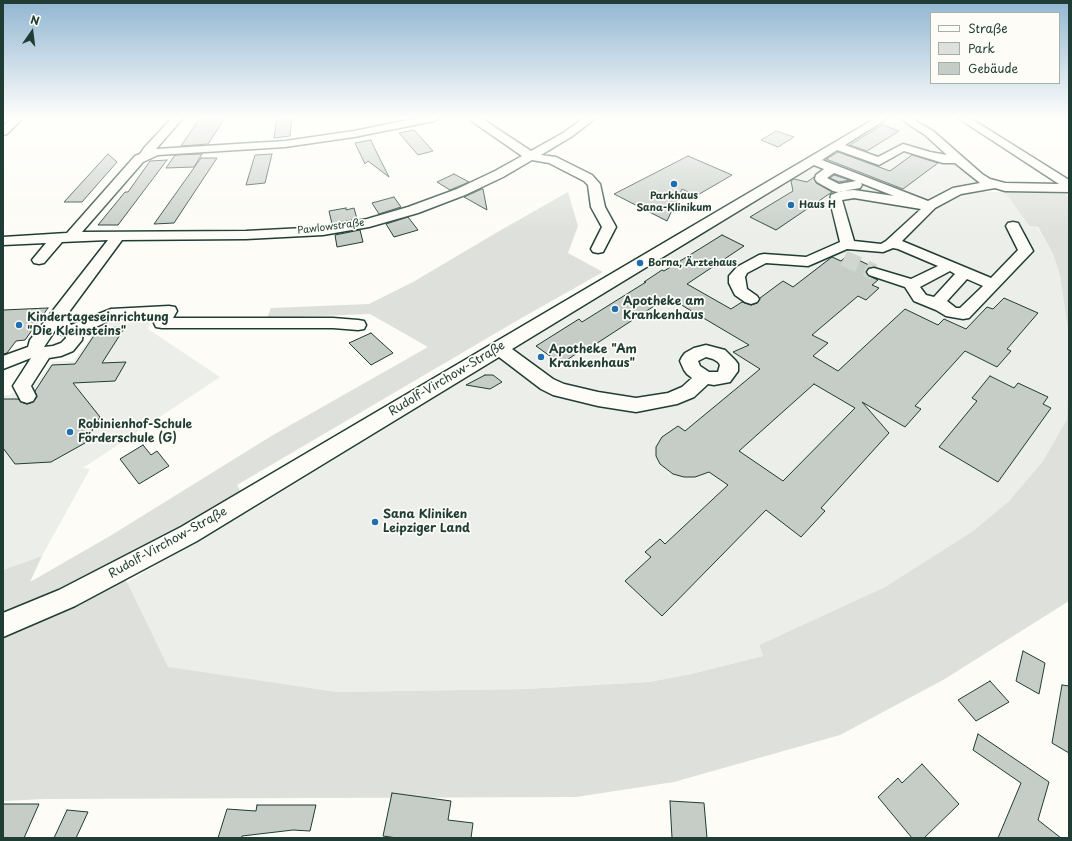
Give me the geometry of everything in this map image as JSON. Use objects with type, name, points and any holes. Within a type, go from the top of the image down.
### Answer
[{"type":"street","points":[[40,260],[65,238],[139,159],[143,157]]},
{"type":"street","name":"Pawlowstraße","points":[[3,242],[118,236],[246,235],[323,231],[369,223],[413,210],[461,192],[499,174],[528,157]]},
{"type":"street","points":[[537,157],[552,160],[588,178],[594,184],[598,207],[609,227],[598,249]]},
{"type":"street","name":"Rudolf-Virchow-Straße","points":[[3,625],[67,598],[189,534],[818,157]]},
{"type":"street","points":[[868,157],[879,161],[885,157]]},
{"type":"street","points":[[937,157],[943,159],[959,158],[978,177],[992,185]]},
{"type":"street","points":[[1025,157],[1069,185]]},
{"type":"street","points":[[813,160],[929,206]]},
{"type":"street","points":[[834,168],[822,175],[821,179],[829,185],[837,188],[847,188],[866,180]]},
{"type":"street","points":[[846,252],[836,201],[836,198],[841,195],[854,194],[929,206],[957,191],[992,185],[1023,188],[1069,188]]},
{"type":"street","points":[[751,299],[740,292],[737,283],[737,276],[742,270],[764,258],[808,262],[832,251],[846,252],[884,248],[891,244],[928,210],[929,206]]},
{"type":"street","points":[[910,284],[920,298],[942,306],[952,312],[963,314],[1026,251],[1013,226]]},
{"type":"street","points":[[40,352],[36,344],[118,236]]},
{"type":"street","points":[[891,244],[901,245],[992,284]]},
{"type":"street","points":[[874,272],[910,284],[917,284],[949,266]]},
{"type":"street","points":[[942,306],[939,301],[942,296],[965,272]]},
{"type":"street","points":[[58,316],[65,330],[73,331],[111,314],[169,311],[162,323],[333,323],[358,325]]},
{"type":"street","points":[[3,363],[40,352],[55,352],[67,347],[76,337],[73,331]]},
{"type":"street","points":[[499,348],[547,384],[559,390],[598,399],[636,405],[670,399],[688,392],[704,377]]},
{"type":"street","points":[[27,396],[22,386],[40,352]]},
{"type":"shaded area","points":[[829,157],[948,157],[963,169],[984,192],[1005,192],[1029,226],[1037,227],[1053,254],[1060,276],[1069,337],[1067,419],[1043,461],[1009,501],[973,531],[885,587],[759,645],[763,656],[691,674],[649,682],[526,689],[337,692],[168,668],[126,583],[270,499],[726,219]]},
{"type":"shaded area","name":"Robinienhof-Schule Förderschule (G)","points":[[150,322],[148,329],[220,377],[83,468],[90,469],[42,556],[3,570],[3,395],[9,395],[37,382],[52,362],[74,361],[101,323]]},
{"type":"green space","points":[[568,192],[578,226],[568,253],[603,272],[518,320],[237,485],[243,495],[118,564],[168,667],[337,692],[526,689],[649,682],[691,674],[763,656],[759,645],[885,587],[973,531],[1009,501],[1043,461],[1067,419],[1069,345],[1069,601],[943,680],[840,735],[674,782],[576,797],[44,799],[3,801],[3,570],[42,556],[30,582],[110,536],[273,435],[428,347],[370,314],[267,318],[271,308],[369,304],[413,282]]},
{"type":"green space","points":[[1005,192],[1066,194],[1069,198],[1069,337],[1060,276],[1053,254],[1038,227],[1029,226]]},
{"type":"building","points":[[105,157],[112,157],[117,162],[82,202],[64,202]]},
{"type":"building","points":[[173,157],[200,157],[194,167],[166,168]]},
{"type":"building","points":[[254,157],[271,157],[265,183],[246,185]]},
{"type":"building","points":[[362,157],[379,157],[389,177],[368,161],[365,164]]},
{"type":"building","name":"Parkhaus Sana-Klinikum","points":[[686,157],[691,157],[732,175],[696,196],[682,189],[667,221],[614,194]]},
{"type":"building","points":[[829,157],[852,157],[890,171],[909,157],[919,157],[938,163],[903,189],[826,159]]},
{"type":"building","points":[[201,158],[217,158],[174,223],[154,224]]},
{"type":"building","points":[[167,160],[118,225],[98,225],[125,192],[128,192],[150,161]]},
{"type":"building","points":[[454,174],[469,182],[450,190],[437,182]]},
{"type":"building","points":[[834,175],[850,180],[839,182],[830,178]]},
{"type":"building","name":"Haus H","points":[[814,177],[816,183],[832,192],[776,230],[750,217],[793,191],[791,181],[794,179],[807,182]]},
{"type":"building","points":[[483,189],[487,210],[464,197]]},
{"type":"building","points":[[394,197],[401,207],[379,214],[372,203]]},
{"type":"building","points":[[346,208],[346,210],[354,208],[357,219],[332,224],[329,211]]},
{"type":"building","points":[[408,217],[418,230],[394,237],[386,224]]},
{"type":"building","points":[[360,230],[363,242],[337,247],[335,235]]},
{"type":"building","points":[[722,235],[744,246],[687,284],[731,309],[742,302],[751,305],[757,303],[760,298],[783,281],[793,287],[832,257],[841,261],[848,255],[873,267],[868,268],[866,273],[878,280],[872,285],[879,288],[866,300],[858,296],[812,335],[828,343],[813,356],[838,371],[905,309],[938,325],[944,319],[966,329],[987,307],[993,309],[1004,298],[1038,313],[1007,349],[1011,351],[997,367],[965,351],[915,406],[921,409],[905,427],[862,402],[889,433],[821,508],[825,511],[801,537],[766,510],[662,616],[625,581],[651,557],[645,552],[660,539],[665,544],[728,485],[709,472],[695,477],[684,477],[673,474],[660,464],[656,456],[656,447],[662,437],[678,426],[685,431],[760,369],[733,352],[749,345],[668,297],[585,351],[583,349],[561,364],[536,346],[579,319],[582,322],[646,282],[644,282],[662,270],[664,271]],"holes":[[[814,384],[855,408],[783,481],[739,451]]]},
{"type":"building","name":"Kindertageseinrichtung \"Die Kleinsteins\"","points":[[48,308],[25,340],[16,341],[7,353],[3,354],[3,310]]},
{"type":"building","name":"Robinienhof-Schule Förderschule (G)","points":[[125,327],[102,363],[126,362],[115,381],[73,383],[100,417],[85,443],[51,462],[15,464],[3,448],[3,399],[18,399],[27,404],[33,402],[37,397],[35,391],[52,365],[75,364],[99,328]]},
{"type":"building","points":[[371,333],[393,353],[371,365],[349,343]]},
{"type":"building","points":[[485,375],[493,375],[502,382],[490,389],[466,385]]},
{"type":"building","points":[[990,376],[1014,388],[1018,383],[1048,397],[1043,404],[1051,408],[998,482],[939,447],[977,401],[972,398]]},
{"type":"building","points":[[143,445],[151,455],[157,451],[169,466],[139,484],[120,459]]},
{"type":"building","points":[[1023,651],[1045,663],[1039,694],[1016,681]]},
{"type":"building","points":[[990,681],[1009,702],[976,721],[958,700]]},
{"type":"building","points":[[1062,685],[1069,686],[1069,753],[1052,743]]},
{"type":"building","points":[[978,734],[1049,782],[1038,820],[1061,838],[998,838],[1021,783],[973,750]]},
{"type":"building","points":[[922,764],[959,804],[924,838],[912,838],[878,797],[898,778],[902,783]]},
{"type":"building","points":[[392,793],[451,801],[448,820],[473,823],[471,838],[397,838],[383,836]]},
{"type":"building","points":[[670,801],[704,803],[707,838],[672,838]]},
{"type":"building","points":[[3,804],[39,804],[24,838],[3,838]]},
{"type":"building","points":[[257,805],[316,805],[310,831],[293,830],[242,836],[241,838],[218,838],[227,809],[256,811]]},
{"type":"building","points":[[67,810],[88,812],[76,838],[54,838]]},
{"type":"tunnel","points":[[844,258],[874,272]]},
{"type":"place","name":"Parkhaus Sana-Klinikum","points":[[674,184]]},
{"type":"place","name":"Haus H","points":[[791,205]]},
{"type":"place","name":"Borna, Ärztehaus","points":[[640,263]]},
{"type":"place","name":"Apotheke am Krankenhaus","points":[[615,309]]},
{"type":"place","name":"Kindertageseinrichtung \"Die Kleinsteins\"","points":[[19,325]]},
{"type":"place","name":"Apotheke \"Am Krankenhaus\"","points":[[541,357]]},
{"type":"place","name":"Robinienhof-Schule Förderschule (G)","points":[[70,432]]},
{"type":"place","name":"Sana Kliniken Leipziger Land","points":[[375,522]]}]
